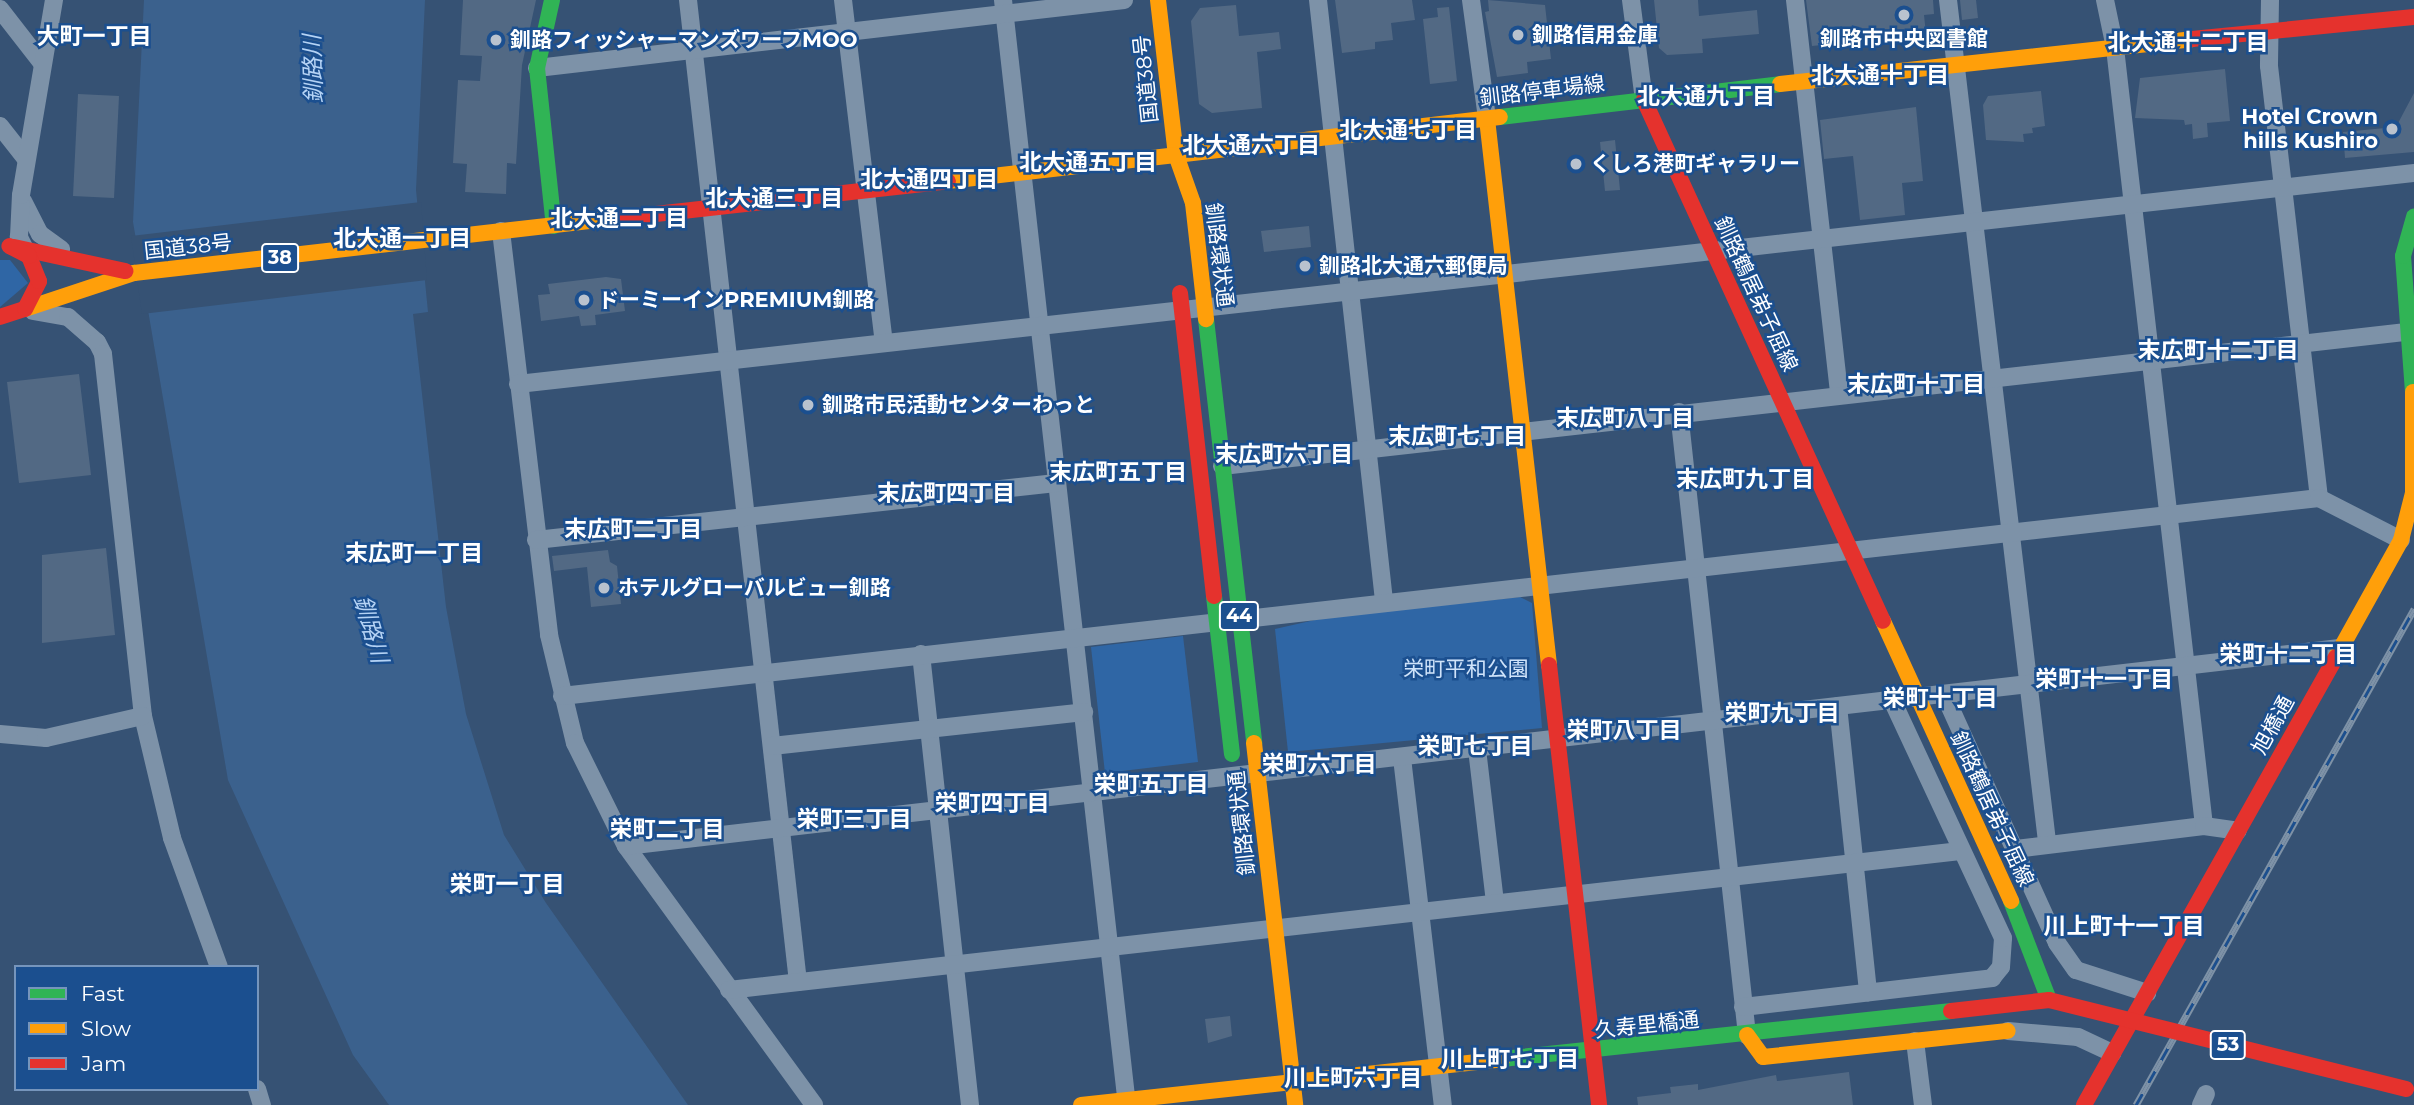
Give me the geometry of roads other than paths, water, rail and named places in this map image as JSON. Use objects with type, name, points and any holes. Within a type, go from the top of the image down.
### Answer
[{"type":"main road","points":[[552,0],[537,68],[554,226]]},
{"type":"main road","name":"国道38号","points":[[16,313],[65,292],[134,273],[426,243],[501,231],[1176,155],[1158,0]]},
{"type":"main road","name":"釧路停車場線","points":[[1176,155],[1955,63],[2414,17]]},
{"type":"main road","name":"釧路鶴居弟子屈線","points":[[1644,100],[1848,551],[2020,921],[2049,1000]]},
{"type":"main road","points":[[1487,119],[1561,739],[1599,1105]]},
{"type":"main road","name":"釧路環状通","points":[[1171,192],[1176,155]]},
{"type":"main road","name":"釧路環状通","points":[[1176,155],[1193,203],[1295,1105]]},
{"type":"main road","name":"旭橋通","points":[[2084,1105],[2401,540],[2413,493],[2413,386],[2406,332],[2403,256],[2414,217]]},
{"type":"main road","points":[[0,335],[39,281],[16,250]]},
{"type":"main road","name":"国道38号","points":[[16,250],[134,273]]},
{"type":"main road","name":"釧路環状通","points":[[1178,278],[1235,783]]},
{"type":"main road","name":"久寿里橋通","points":[[1082,1105],[1127,1102],[1269,1077],[1292,1081],[1593,1052],[2049,1000]]},
{"type":"main road","name":"53","points":[[2049,1000],[2411,1089]]},
{"type":"main road","points":[[1746,1035],[1763,1057],[2008,1031]]},
{"type":"main road","points":[[1269,1077],[1273,1105]]},
{"type":"street","points":[[54,0],[26,159],[16,250],[65,292],[103,354],[143,716],[172,838],[218,965]]},
{"type":"street","points":[[688,0],[748,516],[798,982]]},
{"type":"street","points":[[843,0],[868,188],[884,343]]},
{"type":"street","points":[[537,68],[847,32],[1004,7],[1124,0]]},
{"type":"street","points":[[1318,0],[1384,601]]},
{"type":"street","points":[[1471,0],[1487,119]]},
{"type":"street","points":[[1631,0],[1644,100]]},
{"type":"street","points":[[1796,0],[1839,393]]},
{"type":"street","points":[[1948,0],[1996,376],[2047,841]]},
{"type":"street","points":[[2105,0],[2115,48],[2204,826]]},
{"type":"street","points":[[2270,0],[2269,66],[2319,498]]},
{"type":"street","points":[[1004,7],[1127,1102]]},
{"type":"street","points":[[0,9],[42,63]]},
{"type":"street","points":[[0,126],[26,159]]},
{"type":"street","points":[[518,384],[1713,252],[2284,185],[2414,173]]},
{"type":"street","points":[[21,195],[40,234],[85,263]]},
{"type":"street","points":[[501,231],[536,540],[562,696],[575,743],[626,846],[814,1105]]},
{"type":"street","points":[[84,321],[91,291],[104,280]]},
{"type":"street","points":[[16,313],[68,317],[84,321]]},
{"type":"street","points":[[1223,466],[1781,399],[2406,332]]},
{"type":"street","points":[[1679,412],[1746,1035]]},
{"type":"street","points":[[536,540],[1056,483]]},
{"type":"street","points":[[562,696],[1240,620],[1384,601],[2319,498],[2401,540]]},
{"type":"street","points":[[626,846],[1094,793],[1235,783],[1257,774],[2340,648]]},
{"type":"street","points":[[921,654],[970,1105]]},
{"type":"street","points":[[1945,696],[2057,943],[2076,970],[2147,993]]},
{"type":"street","points":[[1743,1007],[1992,978],[2001,967],[2003,938],[1960,851],[1892,700]]},
{"type":"street","points":[[1838,706],[1868,992]]},
{"type":"street","points":[[772,746],[1084,712]]},
{"type":"street","points":[[0,734],[46,738],[143,716]]},
{"type":"street","points":[[1477,749],[1496,903]]},
{"type":"street","points":[[1402,758],[1443,1105]]},
{"type":"street","points":[[2016,849],[2047,841],[2204,826],[2238,831]]},
{"type":"street","points":[[729,990],[1960,851]]},
{"type":"street","points":[[2008,1031],[2078,1037],[2113,1053]]},
{"type":"street","points":[[1915,1041],[1923,1105]]},
{"type":"water","name":"釧路川","points":[[144,0],[425,0],[416,190],[428,312],[413,314],[446,607],[466,714],[504,835],[546,903],[688,1105],[389,1105],[353,1055],[228,780],[133,222]]},
{"type":"railway","points":[[2136,1105],[2414,609]]},
{"type":"place","name":"釧路市中央図書館","points":[[1904,15]]},
{"type":"place","name":"釧路信用金庫","points":[[1518,35]]},
{"type":"place","name":"釧路フィッシャーマンズワーフMOO","points":[[496,40]]},
{"type":"place","name":"Hotel Crown hills Kushiro","points":[[2392,129]]},
{"type":"place","name":"くしろ港町ギャラリー","points":[[1576,164]]},
{"type":"place","name":"釧路北大通六郵便局","points":[[1305,266]]},
{"type":"place","name":"ドーミーインPREMIUM釧路","points":[[584,300]]},
{"type":"place","name":"釧路市民活動センターわっと","points":[[808,405]]},
{"type":"place","name":"ホテルグローバルビュー釧路","points":[[604,588]]},
{"type":"district","name":"大町一丁目","points":[[94,36]]},
{"type":"district","name":"北大通十二丁目","points":[[2188,42]]},
{"type":"district","name":"北大通十丁目","points":[[1880,75]]},
{"type":"district","name":"北大通九丁目","points":[[1706,96]]},
{"type":"district","name":"北大通七丁目","points":[[1408,130]]},
{"type":"district","name":"北大通六丁目","points":[[1251,145]]},
{"type":"district","name":"北大通五丁目","points":[[1088,162]]},
{"type":"district","name":"北大通四丁目","points":[[929,179]]},
{"type":"district","name":"北大通三丁目","points":[[774,198]]},
{"type":"district","name":"北大通二丁目","points":[[619,218]]},
{"type":"district","name":"北大通一丁目","points":[[402,238]]},
{"type":"district","name":"末広町十二丁目","points":[[2218,350]]},
{"type":"district","name":"末広町十丁目","points":[[1916,384]]},
{"type":"district","name":"末広町八丁目","points":[[1625,418]]},
{"type":"district","name":"末広町七丁目","points":[[1457,436]]},
{"type":"district","name":"末広町六丁目","points":[[1284,454]]},
{"type":"district","name":"末広町五丁目","points":[[1118,472]]},
{"type":"district","name":"末広町九丁目","points":[[1745,479]]},
{"type":"district","name":"末広町四丁目","points":[[946,493]]},
{"type":"district","name":"末広町二丁目","points":[[633,529]]},
{"type":"district","name":"末広町一丁目","points":[[414,553]]},
{"type":"district","name":"栄町十二丁目","points":[[2288,654]]},
{"type":"district","name":"栄町十一丁目","points":[[2104,679]]},
{"type":"district","name":"栄町十丁目","points":[[1940,698]]},
{"type":"district","name":"栄町九丁目","points":[[1782,713]]},
{"type":"district","name":"栄町八丁目","points":[[1624,730]]},
{"type":"district","name":"栄町七丁目","points":[[1475,746]]},
{"type":"district","name":"栄町六丁目","points":[[1319,764]]},
{"type":"district","name":"栄町五丁目","points":[[1151,784]]},
{"type":"district","name":"栄町四丁目","points":[[992,803]]},
{"type":"district","name":"栄町三丁目","points":[[854,819]]},
{"type":"district","name":"栄町二丁目","points":[[667,829]]},
{"type":"district","name":"栄町一丁目","points":[[507,884]]},
{"type":"district","name":"川上町十一丁目","points":[[2124,926]]},
{"type":"district","name":"川上町七丁目","points":[[1510,1059]]},
{"type":"district","name":"川上町六丁目","points":[[1353,1078]]},
{"type":"park label","name":"栄町平和公園","points":[[1466,669]]}]
